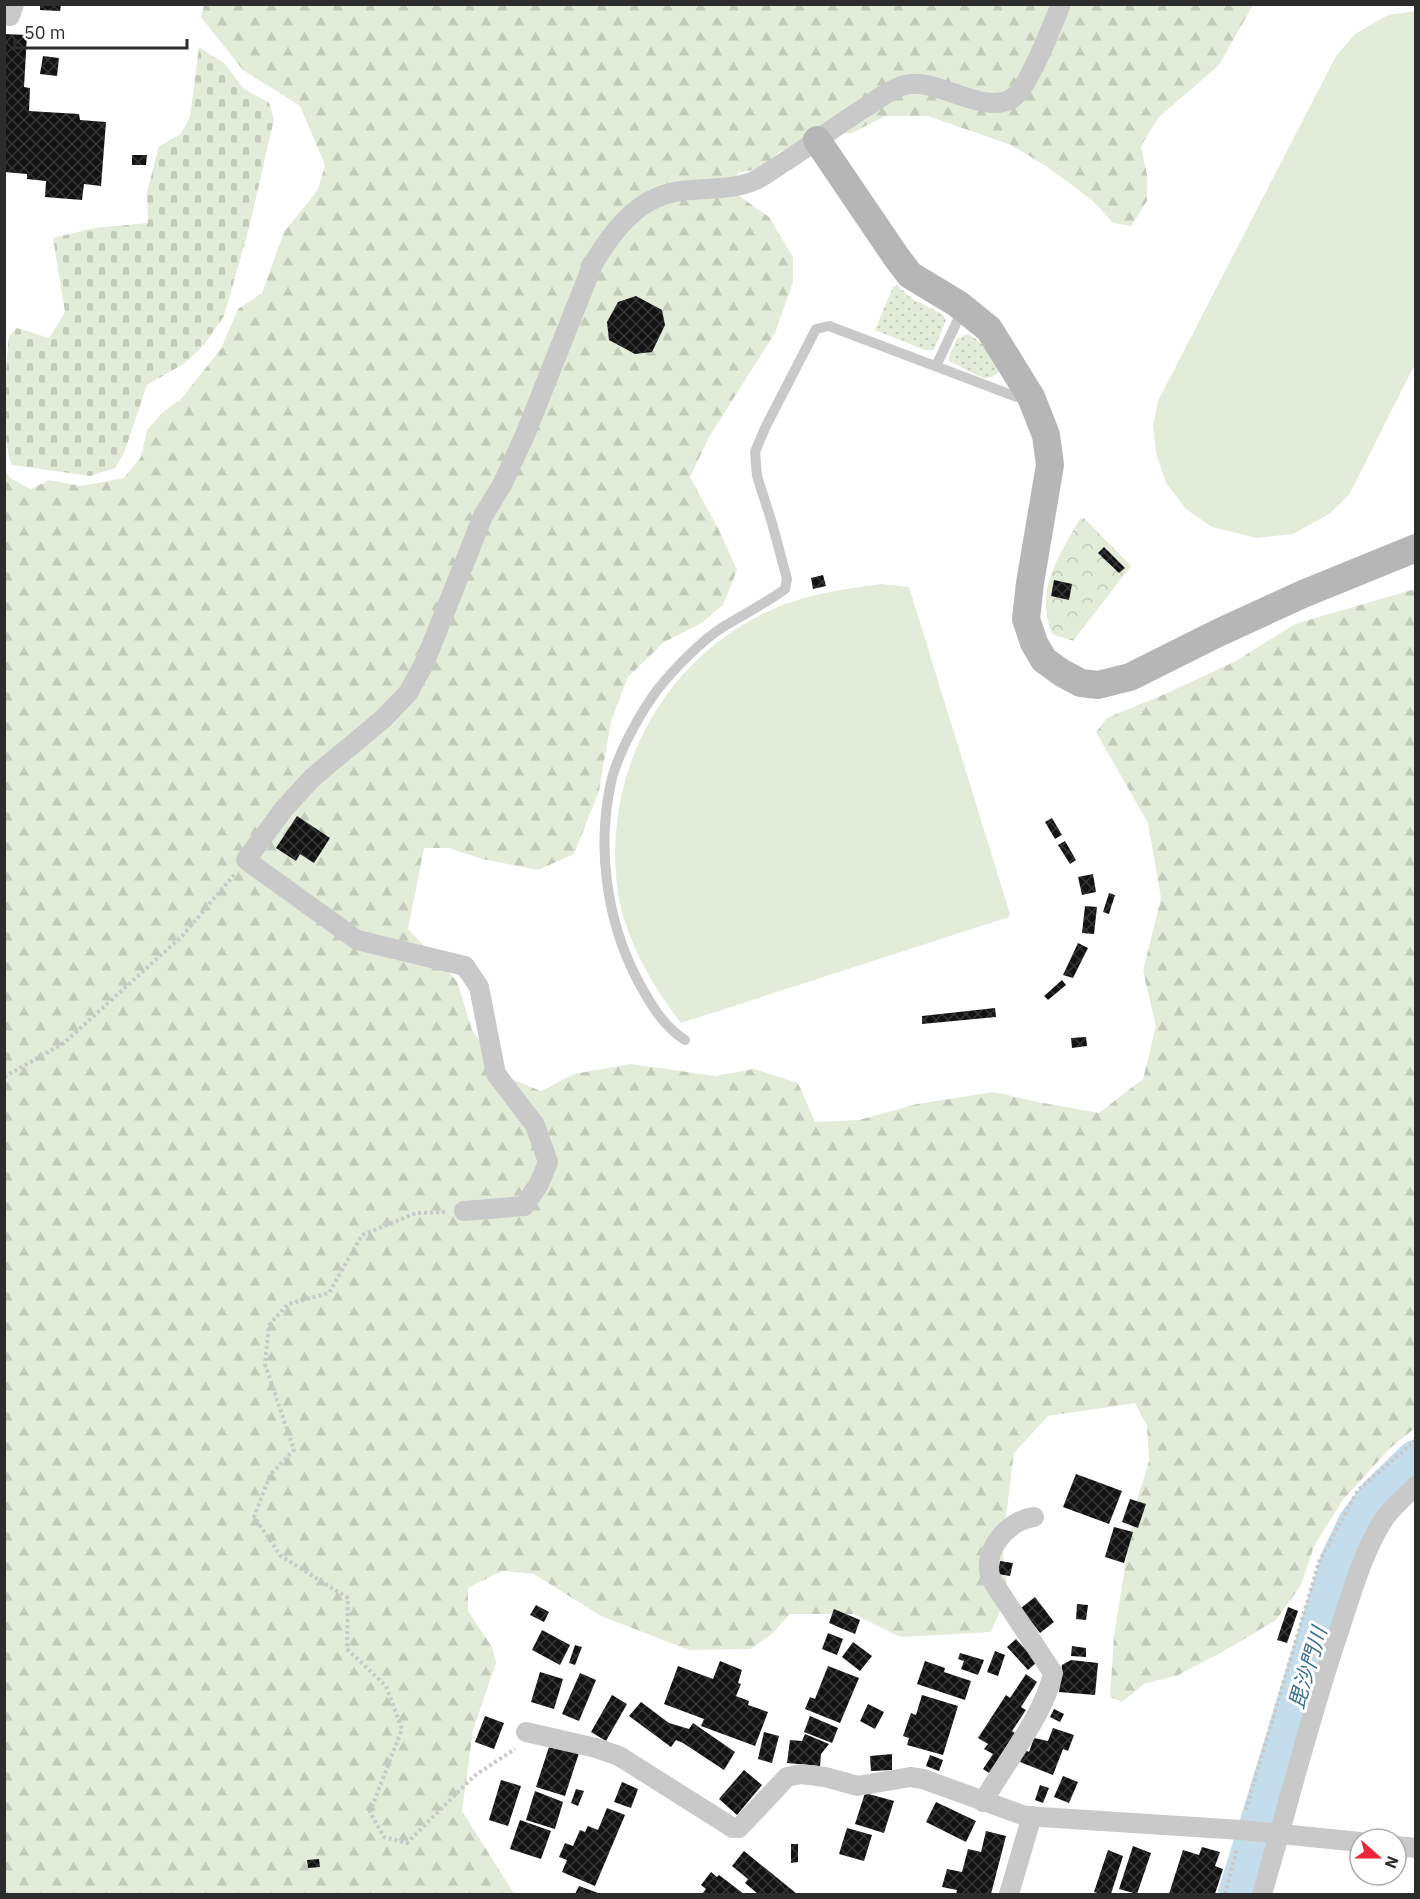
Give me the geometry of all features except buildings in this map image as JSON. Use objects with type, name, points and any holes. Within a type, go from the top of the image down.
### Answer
[{"type":"street","points":[[464,1211],[524,1206],[539,1184],[548,1162],[536,1125],[496,1074],[479,987],[465,966],[357,940],[246,860],[283,810],[312,778],[383,719],[408,693],[424,664],[483,516],[502,485],[525,435],[593,264],[607,240],[622,224],[641,207],[658,197],[679,191],[732,188],[758,179],[847,118],[904,85],[918,83],[995,104],[1015,97],[1025,84],[1061,4]]},
{"type":"street","points":[[817,140],[910,274],[964,309],[988,329],[1031,397],[1046,435],[1050,465],[1026,619],[1034,643],[1044,660],[1062,673],[1081,682],[1098,685],[1130,677],[1260,613],[1416,548]]},
{"type":"street","points":[[1262,1894],[1289,1792],[1363,1561],[1384,1518],[1416,1486]]},
{"type":"street","points":[[983,1802],[1033,1721],[1051,1684],[1053,1673],[993,1582],[988,1566],[995,1546],[1012,1525],[1024,1518],[1034,1517]]},
{"type":"street","points":[[526,1732],[596,1748],[618,1756],[734,1828],[739,1828],[787,1777],[801,1774],[825,1777],[858,1786],[910,1777],[922,1779],[1024,1816],[1240,1830],[1348,1841]]},
{"type":"street","points":[[1009,1894],[1032,1816]]},
{"type":"lane","points":[[936,366],[964,309]]},
{"type":"lane","points":[[685,1041],[673,1032],[650,1003],[630,965],[615,927],[605,870],[605,829],[613,777],[626,742],[657,690],[693,651],[721,628],[785,589],[787,579],[757,476],[755,452],[816,329],[829,326],[1017,397],[1031,397]]},
{"type":"path","points":[[4,1077],[64,1043],[182,936],[246,860]]},
{"type":"path","points":[[464,1211],[416,1213],[362,1235],[329,1293],[288,1304],[269,1326],[265,1364],[294,1450],[270,1475],[254,1517],[281,1556],[348,1598],[347,1649],[386,1686],[402,1729],[370,1812],[384,1837],[407,1843],[474,1776],[521,1746],[526,1732]]},
{"type":"path","points":[[1225,1894],[1240,1830],[1319,1562],[1358,1490],[1416,1440]]},
{"type":"green space","points":[[204,5],[1253,5],[1219,65],[1158,118],[1141,146],[1147,175],[1147,201],[1131,226],[1113,223],[1092,200],[1049,168],[1011,145],[928,116],[885,116],[852,133],[815,135],[796,146],[779,152],[763,168],[737,173],[738,195],[769,217],[793,257],[793,282],[775,333],[709,437],[690,477],[718,528],[737,570],[723,605],[702,623],[664,642],[628,677],[611,721],[599,791],[574,854],[538,870],[482,859],[449,848],[424,848],[408,929],[457,981],[472,1030],[506,1077],[541,1091],[574,1074],[630,1064],[716,1076],[754,1069],[798,1083],[815,1122],[859,1120],[917,1104],[994,1092],[1099,1113],[1143,1079],[1156,1026],[1143,971],[1161,898],[1148,823],[1096,732],[1107,718],[1234,662],[1295,624],[1415,589],[1415,1428],[1389,1449],[1342,1501],[1314,1546],[1301,1585],[1276,1620],[1178,1675],[1144,1684],[1122,1702],[1110,1697],[1114,1636],[1134,1510],[1149,1461],[1147,1426],[1135,1403],[1048,1416],[1014,1453],[1002,1548],[1008,1592],[991,1632],[900,1637],[854,1614],[790,1614],[771,1635],[750,1649],[689,1650],[601,1616],[534,1574],[502,1571],[468,1588],[468,1611],[492,1647],[496,1663],[473,1730],[462,1811],[516,1894],[5,1894],[4,468],[10,478],[31,489],[49,480],[81,486],[124,478],[141,457],[147,430],[163,412],[180,400],[221,349],[238,309],[262,293],[284,232],[318,190],[325,165],[300,106],[243,70],[201,17]]},
{"type":"green space","points":[[1415,11],[1415,364],[1349,495],[1329,514],[1293,534],[1257,538],[1212,527],[1186,509],[1166,483],[1156,453],[1153,425],[1158,401],[1336,56],[1355,34],[1388,15]]},
{"type":"green space","points":[[199,47],[224,63],[243,88],[269,103],[274,119],[249,228],[224,316],[203,346],[185,363],[147,385],[124,453],[115,468],[90,476],[12,465],[8,453],[5,421],[9,336],[17,328],[49,338],[65,312],[53,238],[94,228],[148,223],[147,193],[159,146],[181,134],[190,117]]},
{"type":"green space","points":[[897,285],[911,298],[942,314],[946,320],[934,350],[925,350],[875,330],[893,287]]},
{"type":"green space","points":[[967,334],[982,344],[994,359],[1000,369],[995,375],[983,378],[949,361],[957,339]]},
{"type":"green space","points":[[1084,518],[1131,566],[1073,641],[1052,634],[1047,618],[1046,602],[1051,574],[1057,560],[1080,519]]},
{"type":"green space","points":[[881,584],[909,587],[1010,914],[1009,917],[681,1023],[660,994],[642,962],[627,928],[618,893],[615,849],[619,806],[630,765],[647,726],[670,690],[699,658],[732,631],[784,604],[839,590]]},
{"type":"waterway","name":"毘沙門川","points":[[1239,1894],[1342,1559],[1358,1525],[1381,1495],[1416,1461]]}]
